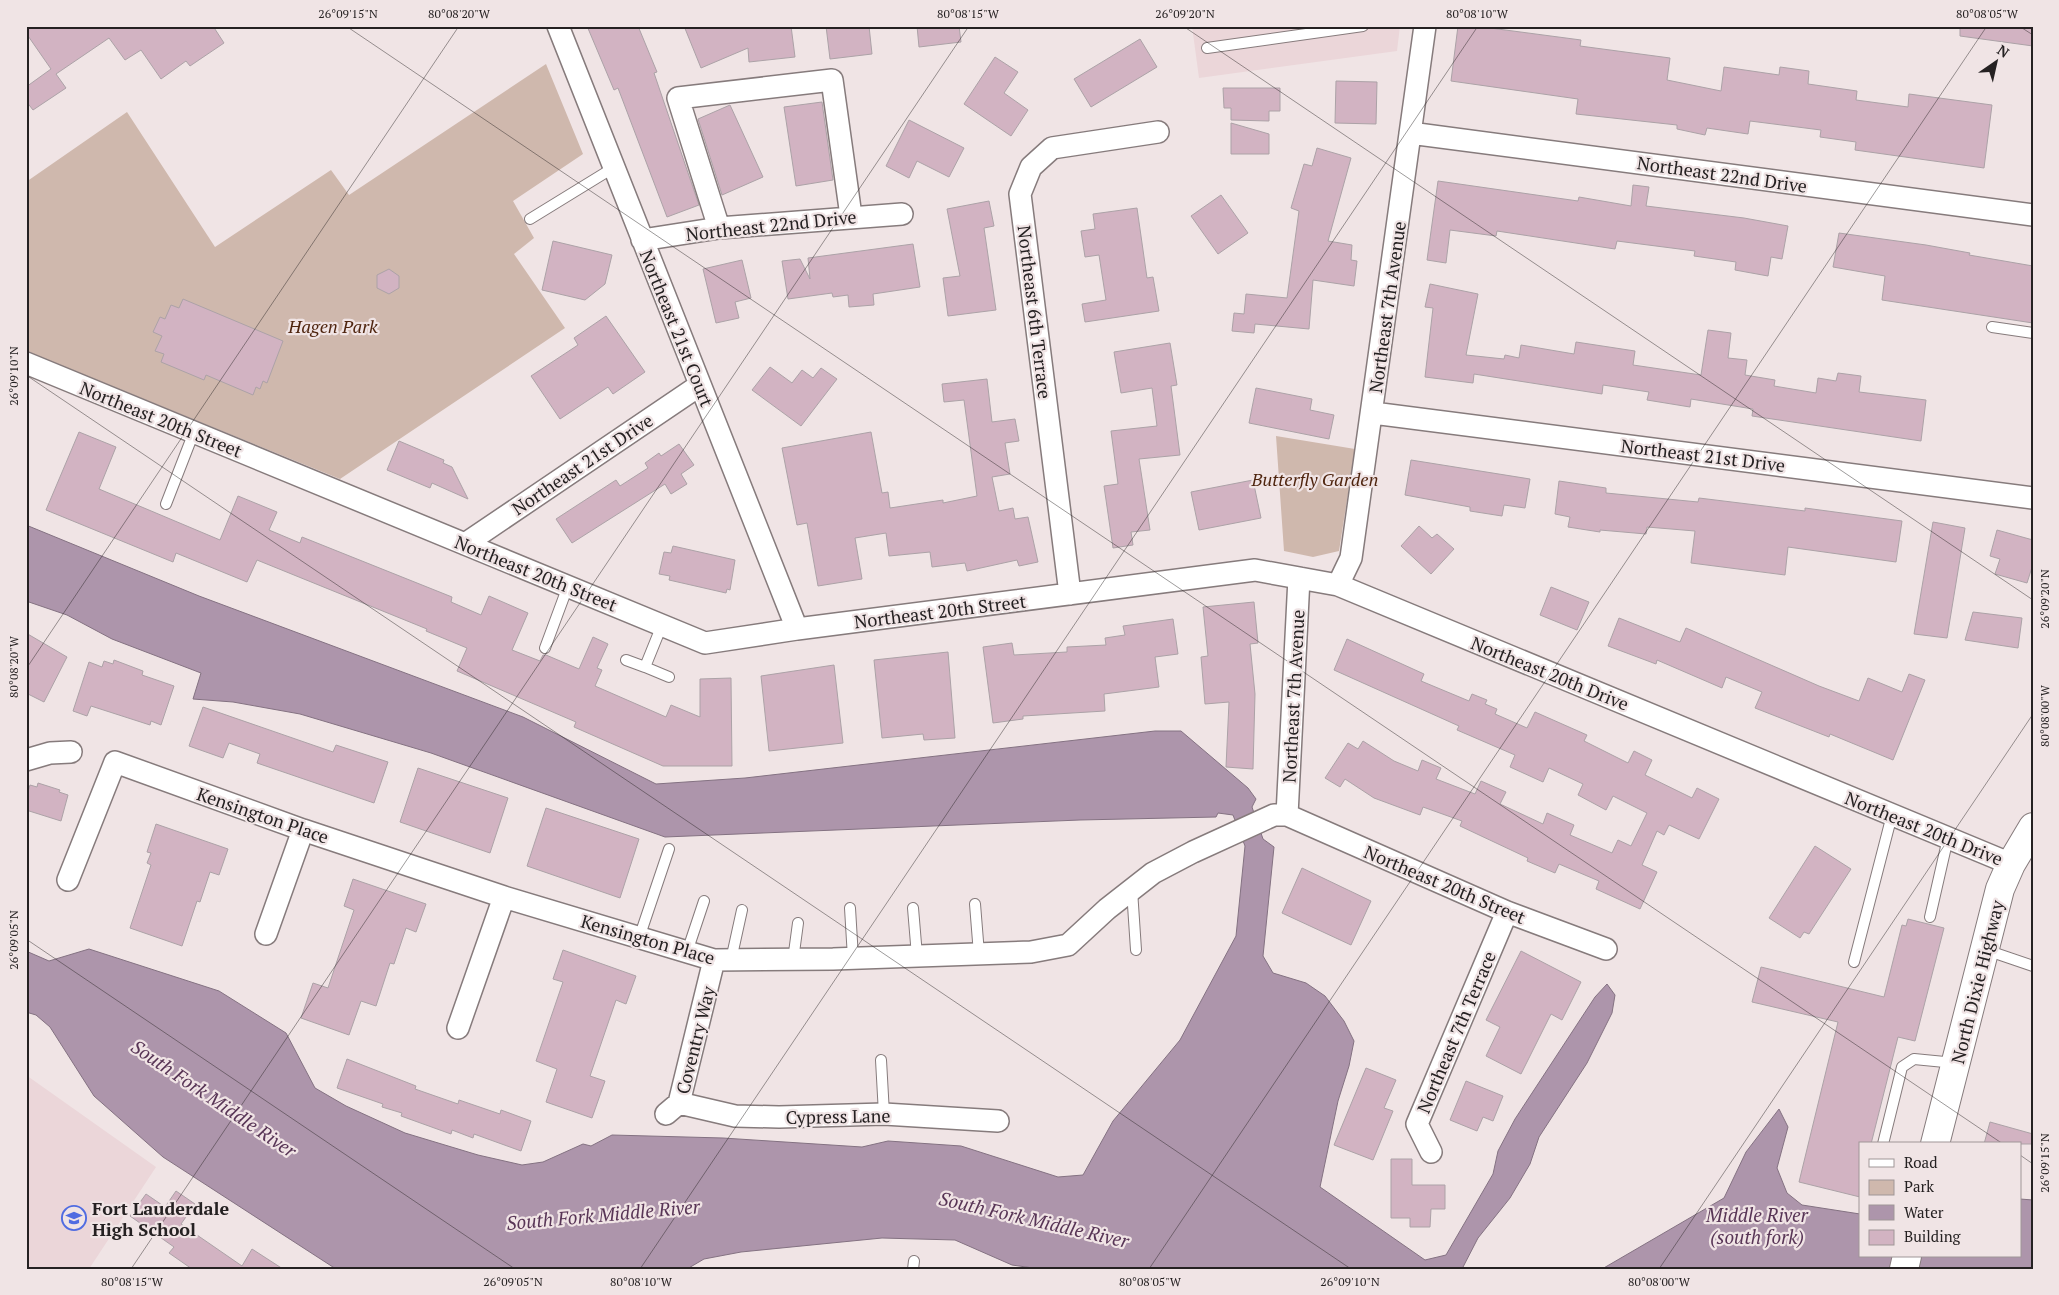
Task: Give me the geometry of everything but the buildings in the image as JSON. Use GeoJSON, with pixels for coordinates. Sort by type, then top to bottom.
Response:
{"type":"FeatureCollection","features":[{"type":"Feature","properties":{"kind":"street","name":"Northeast 21st Court"},"geometry":{"type":"LineString","coordinates":[[558,26],[797,629]]}},
{"type":"Feature","properties":{"kind":"street","name":"Northeast 7th Avenue"},"geometry":{"type":"LineString","coordinates":[[1338,585],[1351,558],[1373,413],[1425,26]]}},
{"type":"Feature","properties":{"kind":"street"},"geometry":{"type":"LineString","coordinates":[[719,228],[678,98],[832,80],[851,216]]}},
{"type":"Feature","properties":{"kind":"street","name":"Northeast 6th Terrace"},"geometry":{"type":"LineString","coordinates":[[1070,594],[1020,194],[1031,167],[1052,148],[1158,132]]}},
{"type":"Feature","properties":{"kind":"street","name":"Northeast 22nd Drive"},"geometry":{"type":"LineString","coordinates":[[1410,133],[2033,215]]}},
{"type":"Feature","properties":{"kind":"street","name":"Northeast 22nd Drive"},"geometry":{"type":"LineString","coordinates":[[642,240],[719,228],[851,216],[902,214]]}},
{"type":"Feature","properties":{"kind":"street","name":"Northeast 20th Street"},"geometry":{"type":"LineString","coordinates":[[26,363],[705,643],[797,629],[1070,594]]}},
{"type":"Feature","properties":{"kind":"street","name":"Northeast 21st Drive"},"geometry":{"type":"LineString","coordinates":[[465,544],[700,385]]}},
{"type":"Feature","properties":{"kind":"street","name":"Northeast 21st Drive"},"geometry":{"type":"LineString","coordinates":[[1373,413],[2033,498]]}},
{"type":"Feature","properties":{"kind":"street","name":"Northeast 20th Drive"},"geometry":{"type":"LineString","coordinates":[[1070,594],[1255,570],[1338,585],[2012,864]]}},
{"type":"Feature","properties":{"kind":"street","name":"Northeast 7th Avenue"},"geometry":{"type":"LineString","coordinates":[[1287,815],[1299,578]]}},
{"type":"Feature","properties":{"kind":"street"},"geometry":{"type":"LineString","coordinates":[[26,760],[50,753],[71,752]]}},
{"type":"Feature","properties":{"kind":"street","name":"Kensington Place"},"geometry":{"type":"LineString","coordinates":[[68,880],[115,762],[303,830],[504,898],[687,952],[723,960],[794,960],[1031,952],[1068,945],[1153,873],[1193,852],[1274,815],[1287,815]]}},
{"type":"Feature","properties":{"kind":"street","name":"Northeast 20th Street"},"geometry":{"type":"LineString","coordinates":[[1287,815],[1507,912],[1606,949]]}},
{"type":"Feature","properties":{"kind":"street","name":"North Dixie Highway"},"geometry":{"type":"LineString","coordinates":[[1936,1142],[2000,889],[2033,827]]}},
{"type":"Feature","properties":{"kind":"street"},"geometry":{"type":"LineString","coordinates":[[266,934],[303,830]]}},
{"type":"Feature","properties":{"kind":"street"},"geometry":{"type":"LineString","coordinates":[[458,1028],[504,898]]}},
{"type":"Feature","properties":{"kind":"street","name":"Northeast 7th Terrace"},"geometry":{"type":"LineString","coordinates":[[1431,1152],[1417,1124],[1507,912]]}},
{"type":"Feature","properties":{"kind":"street","name":"Coventry Way"},"geometry":{"type":"LineString","coordinates":[[673,1109],[723,960]]}},
{"type":"Feature","properties":{"kind":"street","name":"Cypress Lane"},"geometry":{"type":"LineString","coordinates":[[673,1109],[735,1116],[779,1117],[884,1114],[998,1121]]}},
{"type":"Feature","properties":{"kind":"lane"},"geometry":{"type":"LineString","coordinates":[[1207,48],[1363,26]]}},
{"type":"Feature","properties":{"kind":"lane"},"geometry":{"type":"LineString","coordinates":[[530,220],[613,168]]}},
{"type":"Feature","properties":{"kind":"lane"},"geometry":{"type":"LineString","coordinates":[[1992,327],[2033,333]]}},
{"type":"Feature","properties":{"kind":"lane"},"geometry":{"type":"LineString","coordinates":[[166,504],[194,432]]}},
{"type":"Feature","properties":{"kind":"lane"},"geometry":{"type":"LineString","coordinates":[[545,648],[568,586]]}},
{"type":"Feature","properties":{"kind":"lane"},"geometry":{"type":"LineString","coordinates":[[645,667],[662,625]]}},
{"type":"Feature","properties":{"kind":"lane"},"geometry":{"type":"LineString","coordinates":[[626,660],[669,677]]}},
{"type":"Feature","properties":{"kind":"lane"},"geometry":{"type":"LineString","coordinates":[[1854,962],[1892,815]]}},
{"type":"Feature","properties":{"kind":"lane"},"geometry":{"type":"LineString","coordinates":[[1930,917],[1948,838]]}},
{"type":"Feature","properties":{"kind":"lane"},"geometry":{"type":"LineString","coordinates":[[639,938],[669,849]]}},
{"type":"Feature","properties":{"kind":"lane"},"geometry":{"type":"LineString","coordinates":[[1132,890],[1136,950]]}},
{"type":"Feature","properties":{"kind":"lane"},"geometry":{"type":"LineString","coordinates":[[687,952],[704,901]]}},
{"type":"Feature","properties":{"kind":"lane"},"geometry":{"type":"LineString","coordinates":[[975,904],[979,954]]}},
{"type":"Feature","properties":{"kind":"lane"},"geometry":{"type":"LineString","coordinates":[[850,908],[853,958]]}},
{"type":"Feature","properties":{"kind":"lane"},"geometry":{"type":"LineString","coordinates":[[913,908],[917,956]]}},
{"type":"Feature","properties":{"kind":"lane"},"geometry":{"type":"LineString","coordinates":[[723,960],[742,910]]}},
{"type":"Feature","properties":{"kind":"lane"},"geometry":{"type":"LineString","coordinates":[[794,960],[798,922]]}},
{"type":"Feature","properties":{"kind":"lane"},"geometry":{"type":"LineString","coordinates":[[1985,950],[2033,966]]}},
{"type":"Feature","properties":{"kind":"lane"},"geometry":{"type":"LineString","coordinates":[[1883,1142],[1902,1067],[1914,1059],[1956,1063]]}},
{"type":"Feature","properties":{"kind":"lane"},"geometry":{"type":"LineString","coordinates":[[881,1060],[884,1114]]}},
{"type":"Feature","properties":{"kind":"shaded area"},"geometry":{"type":"Polygon","coordinates":[[[1192,26],[1400,26],[1397,51],[1199,78],[1192,26]]]}},
{"type":"Feature","properties":{"kind":"shaded area","name":"Fort Lauderdale High School"},"geometry":{"type":"Polygon","coordinates":[[[26,1075],[156,1167],[89,1269],[26,1269],[26,1075]]]}},
{"type":"Feature","properties":{"kind":"green space","name":"Hagen Park"},"geometry":{"type":"Polygon","coordinates":[[[546,64],[583,154],[513,201],[534,238],[514,254],[565,328],[340,479],[26,351],[26,182],[127,112],[215,247],[331,170],[349,195],[546,64]]]}},
{"type":"Feature","properties":{"kind":"green space","name":"Butterfly Garden"},"geometry":{"type":"Polygon","coordinates":[[[1276,436],[1355,449],[1339,551],[1313,557],[1284,551],[1276,436]]]}},
{"type":"Feature","properties":{"kind":"water","name":"South Fork Middle River"},"geometry":{"type":"Polygon","coordinates":[[[26,525],[199,596],[523,717],[656,784],[745,778],[1155,731],[1181,731],[1248,788],[1256,799],[1252,807],[1263,839],[1274,847],[1263,956],[1273,973],[1306,983],[1325,996],[1344,1021],[1354,1041],[1349,1066],[1338,1101],[1320,1187],[1425,1260],[1446,1255],[1493,1174],[1498,1151],[1515,1119],[1595,997],[1607,984],[1615,995],[1612,1013],[1587,1063],[1539,1137],[1530,1164],[1510,1198],[1478,1238],[1462,1269],[1040,1269],[1012,1265],[955,1240],[882,1238],[741,1252],[704,1259],[687,1269],[336,1269],[163,1157],[94,1096],[50,1027],[36,1015],[26,1012],[26,951],[49,961],[89,949],[219,991],[286,1033],[315,1088],[346,1106],[405,1133],[478,1155],[522,1165],[543,1162],[583,1144],[591,1146],[612,1135],[723,1138],[862,1147],[888,1141],[961,1146],[1058,1177],[1083,1175],[1113,1121],[1180,1040],[1236,936],[1245,846],[1233,815],[1218,813],[1216,817],[1080,820],[665,837],[431,753],[300,714],[233,702],[193,699],[201,673],[112,639],[67,615],[26,601],[26,525]]]}},
{"type":"Feature","properties":{"kind":"water","name":"Middle River (south fork)"},"geometry":{"type":"Polygon","coordinates":[[[1779,1109],[1788,1127],[1777,1168],[1787,1193],[1802,1205],[1859,1214],[1859,1258],[2022,1258],[2022,1199],[2033,1200],[2033,1269],[1602,1269],[1724,1198],[1746,1152],[1779,1109]]]}},
{"type":"Feature","properties":{"kind":"place","name":"Fort Lauderdale High School"},"geometry":{"type":"Point","coordinates":[74,1218]}}]}
